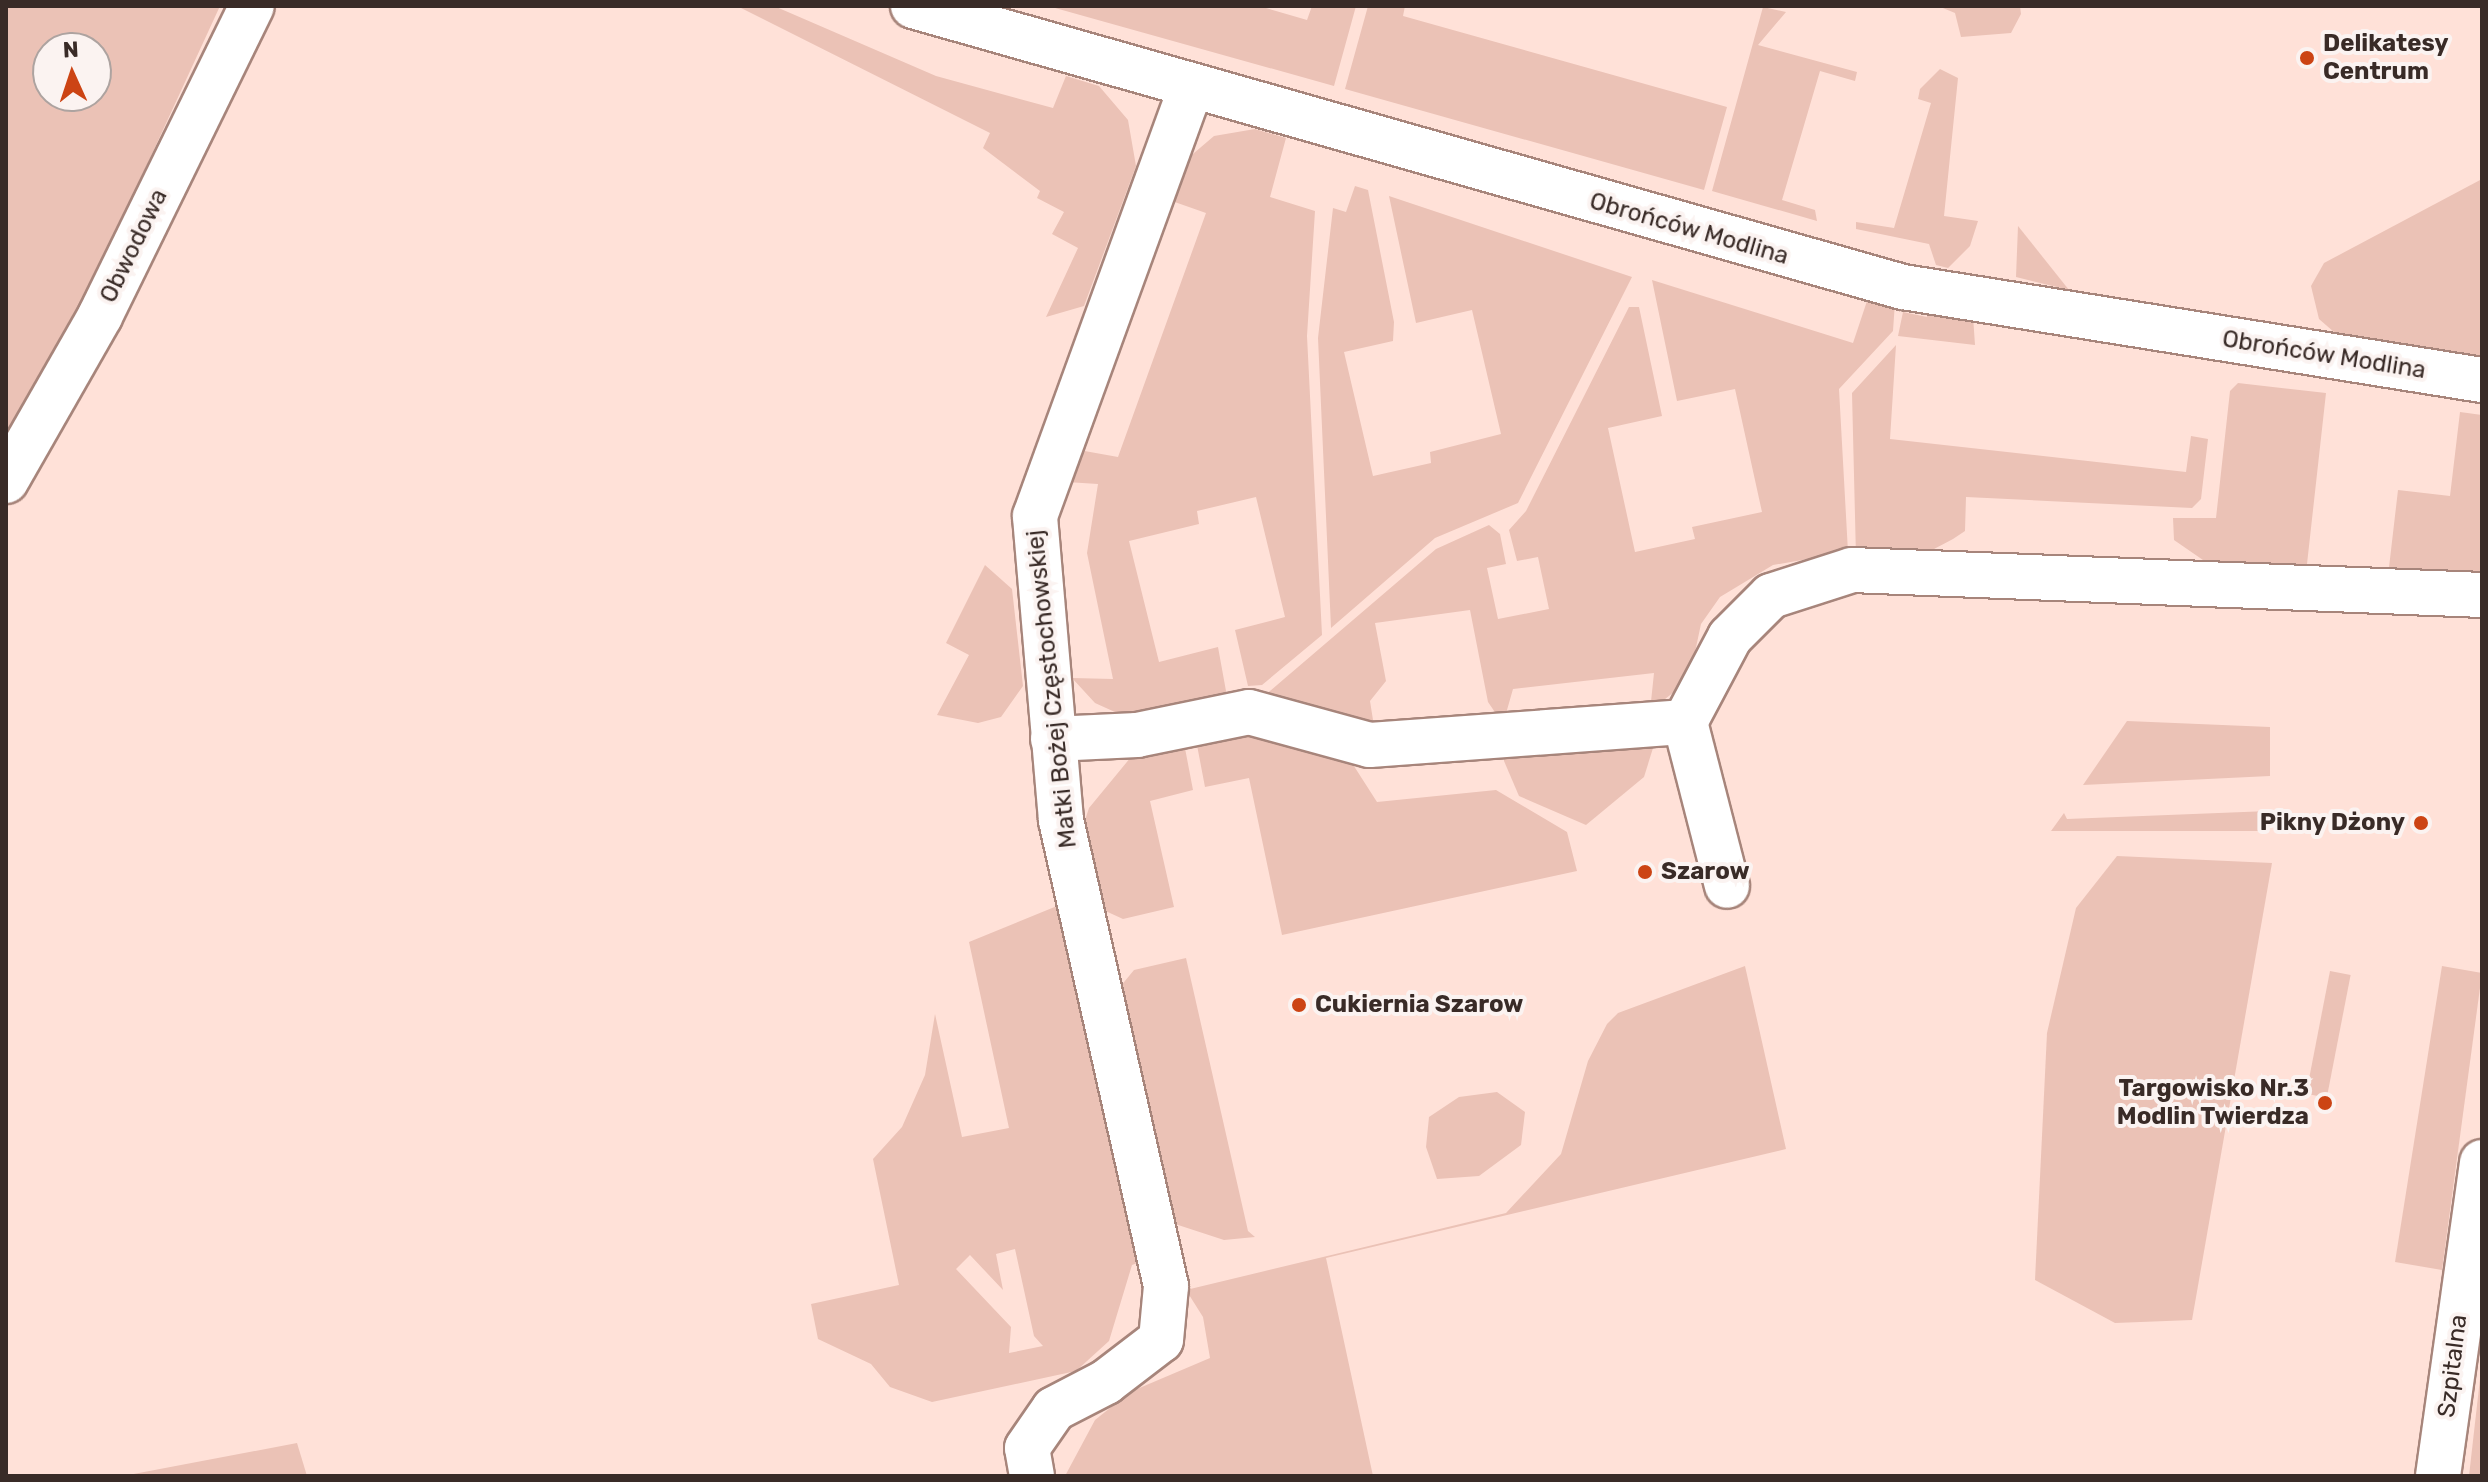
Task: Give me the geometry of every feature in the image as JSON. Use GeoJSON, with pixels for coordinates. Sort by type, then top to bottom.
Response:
{"type":"FeatureCollection","features":[{"type":"Feature","properties":{"kind":"street","name":"Obwodowa"},"geometry":{"type":"LineString","coordinates":[[6,481],[100,316],[252,6]]}},
{"type":"Feature","properties":{"kind":"street","name":"Obrońców Modlina"},"geometry":{"type":"LineString","coordinates":[[913,6],[1190,89],[1903,287],[2482,380]]}},
{"type":"Feature","properties":{"kind":"street","name":"Matki Bożej Częstochowskiej"},"geometry":{"type":"LineString","coordinates":[[1032,1476],[1027,1448],[1054,1409],[1106,1382],[1161,1340],[1166,1286],[1061,820],[1035,516],[1190,89]]}},
{"type":"Feature","properties":{"kind":"street"},"geometry":{"type":"LineString","coordinates":[[1727,886],[1685,722],[1730,637],[1761,606],[1838,571],[2482,595]]}},
{"type":"Feature","properties":{"kind":"street"},"geometry":{"type":"LineString","coordinates":[[1053,739],[1137,735],[1249,712],[1370,745],[1685,722]]}},
{"type":"Feature","properties":{"kind":"street","name":"Szpitalna"},"geometry":{"type":"LineString","coordinates":[[2438,1476],[2471,1318],[2482,1162]]}},
{"type":"Feature","properties":{"kind":"shaded area"},"geometry":{"type":"Polygon","coordinates":[[[6,6],[220,6],[87,295],[6,434],[6,6]]]}},
{"type":"Feature","properties":{"kind":"shaded area"},"geometry":{"type":"Polygon","coordinates":[[[737,6],[774,6],[936,76],[1053,108],[1066,76],[1099,86],[1128,120],[1136,166],[1084,306],[1046,317],[1078,248],[1052,234],[1064,212],[1037,198],[1040,191],[983,148],[990,133],[737,6]]]}},
{"type":"Feature","properties":{"kind":"shaded area"},"geometry":{"type":"Polygon","coordinates":[[[1048,6],[1259,6],[1307,20],[1312,6],[1356,6],[1334,86],[1048,6]]]}},
{"type":"Feature","properties":{"kind":"shaded area"},"geometry":{"type":"Polygon","coordinates":[[[1368,6],[1405,6],[1403,16],[1727,107],[1704,190],[1345,89],[1368,6]]]}},
{"type":"Feature","properties":{"kind":"shaded area"},"geometry":{"type":"Polygon","coordinates":[[[1938,6],[2020,6],[2021,14],[2011,33],[1961,37],[1955,13],[1938,6]]]}},
{"type":"Feature","properties":{"kind":"shaded area"},"geometry":{"type":"Polygon","coordinates":[[[1763,7],[1786,12],[1758,45],[1857,72],[1855,81],[1820,71],[1782,200],[1815,210],[1817,221],[1712,191],[1763,7]]]}},
{"type":"Feature","properties":{"kind":"shaded area"},"geometry":{"type":"Polygon","coordinates":[[[1940,69],[1958,78],[1944,216],[1978,221],[1970,246],[1948,268],[1936,265],[1929,244],[1856,229],[1856,222],[1894,228],[1931,103],[1918,99],[1920,89],[1940,69]]]}},
{"type":"Feature","properties":{"kind":"shaded area"},"geometry":{"type":"Polygon","coordinates":[[[1255,129],[1286,138],[1270,197],[1315,211],[1307,336],[1322,635],[1262,685],[1248,686],[1235,630],[1285,617],[1256,497],[1197,511],[1199,524],[1129,541],[1159,662],[1218,647],[1228,702],[1126,717],[1095,703],[1072,678],[1113,679],[1087,553],[1098,484],[1067,482],[1079,450],[1118,457],[1206,213],[1169,200],[1187,159],[1214,136],[1255,129]]]}},
{"type":"Feature","properties":{"kind":"shaded area"},"geometry":{"type":"Polygon","coordinates":[[[2482,179],[2482,360],[2342,339],[2319,319],[2311,286],[2324,263],[2482,179]]]}},
{"type":"Feature","properties":{"kind":"shaded area"},"geometry":{"type":"Polygon","coordinates":[[[1355,186],[1368,190],[1394,322],[1393,341],[1344,352],[1373,476],[1431,463],[1430,452],[1501,434],[1472,310],[1416,323],[1389,196],[1632,277],[1518,503],[1435,538],[1331,628],[1318,338],[1333,208],[1346,212],[1355,186]]]}},
{"type":"Feature","properties":{"kind":"shaded area"},"geometry":{"type":"Polygon","coordinates":[[[2018,226],[2069,290],[2016,277],[2018,226]]]}},
{"type":"Feature","properties":{"kind":"shaded area"},"geometry":{"type":"Polygon","coordinates":[[[1652,280],[1853,343],[1868,298],[1895,302],[1893,331],[1839,389],[1848,552],[1773,565],[1720,597],[1701,624],[1689,680],[1650,711],[1654,673],[1513,689],[1503,724],[1488,702],[1470,610],[1375,623],[1386,681],[1370,701],[1373,720],[1356,724],[1257,702],[1436,549],[1489,525],[1500,534],[1506,564],[1487,568],[1498,619],[1549,609],[1538,557],[1517,561],[1509,530],[1526,511],[1629,307],[1639,307],[1662,416],[1608,428],[1635,552],[1695,539],[1692,527],[1762,512],[1735,389],[1677,401],[1652,280]]]}},
{"type":"Feature","properties":{"kind":"shaded area"},"geometry":{"type":"Polygon","coordinates":[[[1926,306],[1973,316],[1975,345],[1898,336],[1903,312],[1927,317],[1926,306]]]}},
{"type":"Feature","properties":{"kind":"shaded area"},"geometry":{"type":"Polygon","coordinates":[[[1896,345],[1890,439],[2186,472],[2191,436],[2208,439],[2201,499],[2192,508],[1966,497],[1965,531],[1953,539],[1915,559],[1856,557],[1852,393],[1896,345]]]}},
{"type":"Feature","properties":{"kind":"shaded area"},"geometry":{"type":"Polygon","coordinates":[[[2238,383],[2326,393],[2306,573],[2216,569],[2174,540],[2173,518],[2216,518],[2230,391],[2238,383]]]}},
{"type":"Feature","properties":{"kind":"shaded area"},"geometry":{"type":"Polygon","coordinates":[[[2460,412],[2482,415],[2482,578],[2388,576],[2398,490],[2450,496],[2460,412]]]}},
{"type":"Feature","properties":{"kind":"shaded area"},"geometry":{"type":"Polygon","coordinates":[[[985,565],[1012,589],[1023,686],[1001,717],[978,723],[937,715],[969,655],[946,643],[985,565]]]}},
{"type":"Feature","properties":{"kind":"shaded area"},"geometry":{"type":"Polygon","coordinates":[[[2127,721],[2270,727],[2270,776],[2083,785],[2127,721]]]}},
{"type":"Feature","properties":{"kind":"shaded area"},"geometry":{"type":"Polygon","coordinates":[[[1231,730],[1293,741],[1352,763],[1377,802],[1496,790],[1567,832],[1577,871],[1282,935],[1249,778],[1205,787],[1196,740],[1231,730]]]}},
{"type":"Feature","properties":{"kind":"shaded area"},"geometry":{"type":"Polygon","coordinates":[[[1640,742],[1653,748],[1644,777],[1586,825],[1519,796],[1504,761],[1504,753],[1640,742]]]}},
{"type":"Feature","properties":{"kind":"shaded area"},"geometry":{"type":"Polygon","coordinates":[[[1184,743],[1193,790],[1150,801],[1174,907],[1123,919],[1099,908],[1081,832],[1089,808],[1131,757],[1184,743]]]}},
{"type":"Feature","properties":{"kind":"shaded area"},"geometry":{"type":"Polygon","coordinates":[[[2269,811],[2269,831],[2051,831],[2064,813],[2067,819],[2269,811]]]}},
{"type":"Feature","properties":{"kind":"shaded area"},"geometry":{"type":"Polygon","coordinates":[[[2117,856],[2272,863],[2192,1320],[2115,1323],[2035,1280],[2047,1033],[2076,908],[2117,856]]]}},
{"type":"Feature","properties":{"kind":"shaded area"},"geometry":{"type":"Polygon","coordinates":[[[1057,906],[1114,1120],[1140,1262],[1132,1265],[1109,1341],[1076,1371],[932,1402],[890,1387],[871,1364],[818,1339],[811,1304],[899,1285],[873,1159],[902,1127],[925,1075],[935,1014],[962,1137],[1009,1128],[969,942],[1057,906]],[[1015,1249],[996,1254],[1003,1290],[970,1255],[956,1269],[1011,1327],[1009,1353],[1043,1346],[1034,1336],[1015,1249]]]}},
{"type":"Feature","properties":{"kind":"shaded area"},"geometry":{"type":"Polygon","coordinates":[[[1186,958],[1248,1231],[1255,1237],[1224,1240],[1172,1223],[1120,987],[1134,970],[1186,958]]]}},
{"type":"Feature","properties":{"kind":"shaded area"},"geometry":{"type":"Polygon","coordinates":[[[1745,966],[1786,1149],[1326,1258],[1373,1476],[1065,1476],[1095,1420],[1130,1392],[1210,1358],[1203,1317],[1186,1290],[1506,1213],[1561,1154],[1588,1061],[1607,1024],[1618,1013],[1745,966]]]}},
{"type":"Feature","properties":{"kind":"shaded area"},"geometry":{"type":"Polygon","coordinates":[[[2442,966],[2482,973],[2442,1270],[2395,1262],[2442,966]]]}},
{"type":"Feature","properties":{"kind":"shaded area"},"geometry":{"type":"Polygon","coordinates":[[[2330,971],[2351,975],[2327,1098],[2306,1094],[2330,971]]]}},
{"type":"Feature","properties":{"kind":"shaded area"},"geometry":{"type":"Polygon","coordinates":[[[1497,1092],[1525,1112],[1521,1145],[1479,1176],[1437,1179],[1426,1147],[1429,1117],[1459,1097],[1497,1092]]]}},
{"type":"Feature","properties":{"kind":"shaded area"},"geometry":{"type":"Polygon","coordinates":[[[2481,1370],[2482,1476],[2469,1476],[2481,1370]]]}},
{"type":"Feature","properties":{"kind":"shaded area"},"geometry":{"type":"Polygon","coordinates":[[[297,1443],[307,1476],[123,1476],[297,1443]]]}},
{"type":"Feature","properties":{"kind":"place","name":"Delikatesy Centrum"},"geometry":{"type":"Point","coordinates":[2307,58]}},
{"type":"Feature","properties":{"kind":"place","name":"Pikny Dżony"},"geometry":{"type":"Point","coordinates":[2421,823]}},
{"type":"Feature","properties":{"kind":"place","name":"Szarow"},"geometry":{"type":"Point","coordinates":[1645,872]}},
{"type":"Feature","properties":{"kind":"place","name":"Cukiernia Szarow"},"geometry":{"type":"Point","coordinates":[1299,1005]}},
{"type":"Feature","properties":{"kind":"place","name":"Targowisko Nr.3 Modlin Twierdza"},"geometry":{"type":"Point","coordinates":[2325,1103]}}]}
